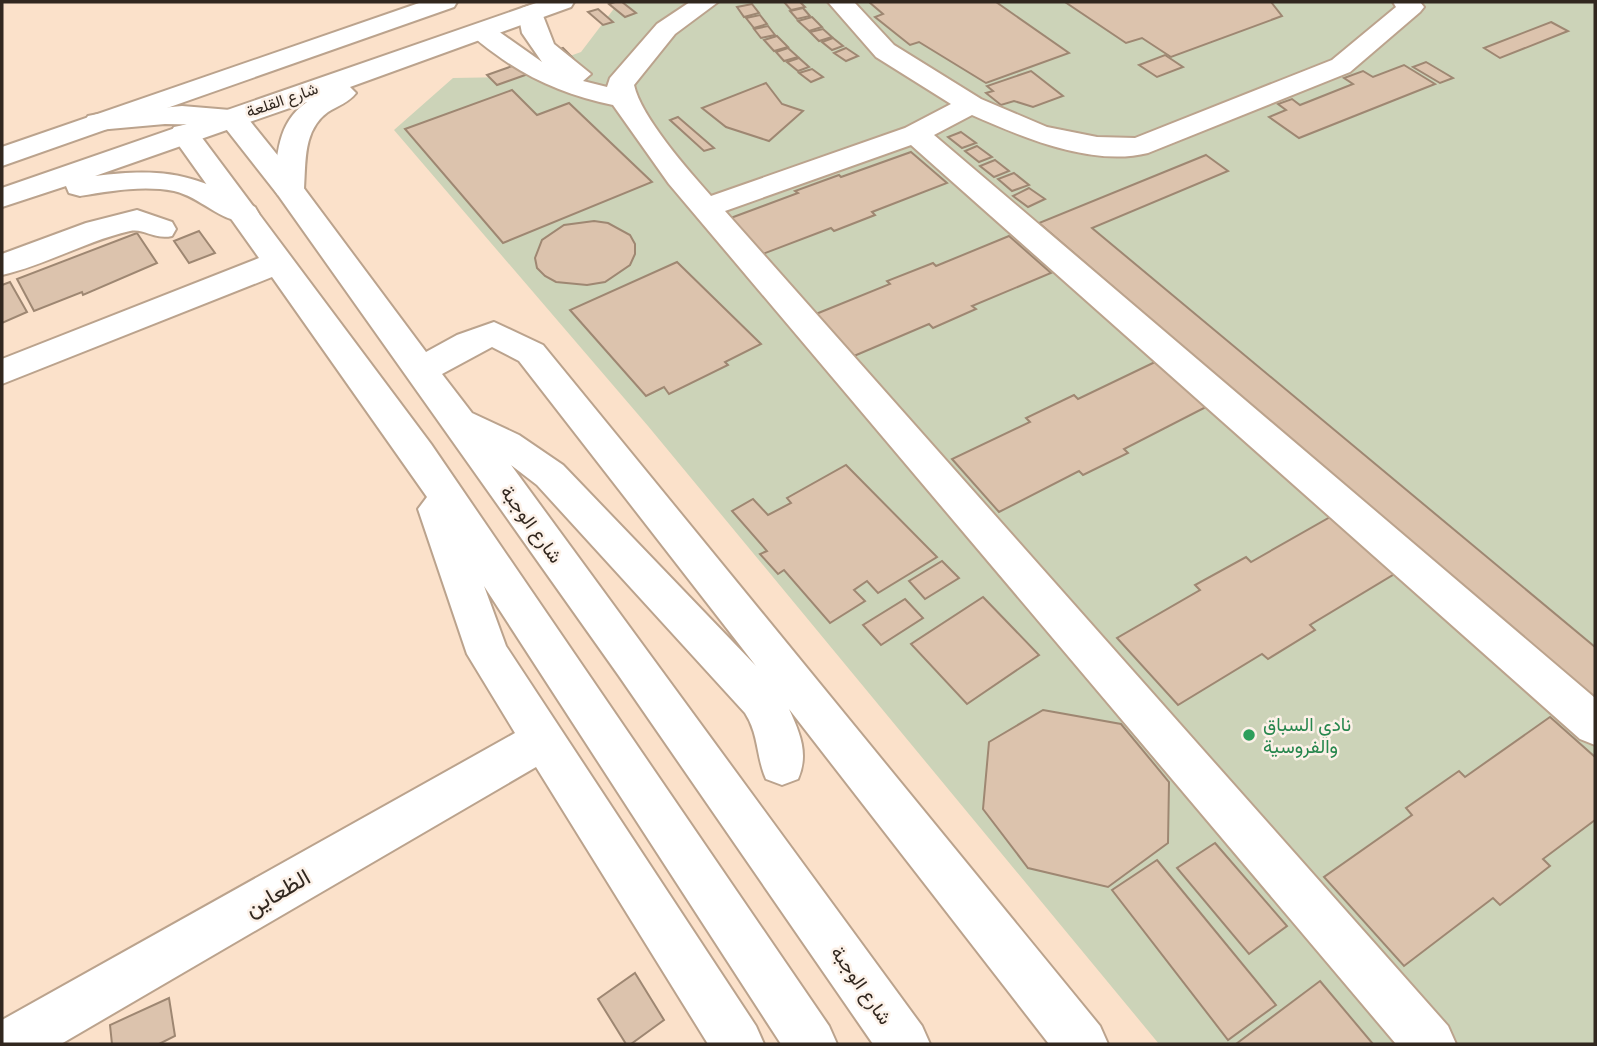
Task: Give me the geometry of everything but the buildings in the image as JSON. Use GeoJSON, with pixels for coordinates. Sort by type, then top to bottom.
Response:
{"type":"FeatureCollection","features":[{"type":"Feature","properties":{"kind":"street"},"geometry":{"type":"LineString","coordinates":[[2,157],[445,2]]}},
{"type":"Feature","properties":{"kind":"street"},"geometry":{"type":"LineString","coordinates":[[2,198],[192,123],[230,97],[501,2]]}},
{"type":"Feature","properties":{"kind":"street","name":"شارع القلعة"},"geometry":{"type":"LineString","coordinates":[[232,117],[562,2]]}},
{"type":"Feature","properties":{"kind":"street"},"geometry":{"type":"LineString","coordinates":[[622,92],[666,29],[706,2]]}},
{"type":"Feature","properties":{"kind":"street"},"geometry":{"type":"LineString","coordinates":[[840,2],[885,51],[971,105],[1039,134],[1097,146],[1138,146],[1341,66],[1414,3]]}},
{"type":"Feature","properties":{"kind":"street"},"geometry":{"type":"LineString","coordinates":[[531,13],[535,36],[552,58],[583,76],[622,92],[678,178],[1430,1044]]}},
{"type":"Feature","properties":{"kind":"street"},"geometry":{"type":"LineString","coordinates":[[482,31],[528,67],[572,87],[622,92]]}},
{"type":"Feature","properties":{"kind":"street"},"geometry":{"type":"LineString","coordinates":[[289,189],[293,135],[303,118],[328,100],[447,44]]}},
{"type":"Feature","properties":{"kind":"street"},"geometry":{"type":"LineString","coordinates":[[705,208],[915,134],[971,105]]}},
{"type":"Feature","properties":{"kind":"street"},"geometry":{"type":"LineString","coordinates":[[98,122],[158,114],[192,123],[232,117]]}},
{"type":"Feature","properties":{"kind":"street","name":"شارع الوجبة"},"geometry":{"type":"LineString","coordinates":[[232,117],[289,189],[455,421],[634,663],[904,1044]]}},
{"type":"Feature","properties":{"kind":"street"},"geometry":{"type":"LineString","coordinates":[[192,123],[244,214],[418,454],[811,1044]]}},
{"type":"Feature","properties":{"kind":"street"},"geometry":{"type":"LineString","coordinates":[[915,134],[1595,725]]}},
{"type":"Feature","properties":{"kind":"street"},"geometry":{"type":"LineString","coordinates":[[2,180],[67,154],[79,145],[75,138],[58,136]]}},
{"type":"Feature","properties":{"kind":"street"},"geometry":{"type":"LineString","coordinates":[[2,213],[69,189],[124,180],[180,184],[200,190],[244,214]]}},
{"type":"Feature","properties":{"kind":"street"},"geometry":{"type":"LineString","coordinates":[[2,265],[97,230],[137,220],[161,229]]}},
{"type":"Feature","properties":{"kind":"street"},"geometry":{"type":"LineString","coordinates":[[2,372],[279,262]]}},
{"type":"Feature","properties":{"kind":"street"},"geometry":{"type":"LineString","coordinates":[[420,371],[469,343],[494,334],[531,354],[1082,1044]]}},
{"type":"Feature","properties":{"kind":"street"},"geometry":{"type":"LineString","coordinates":[[455,421],[501,440],[522,452],[550,475],[760,701],[778,730],[782,764]]}},
{"type":"Feature","properties":{"kind":"street"},"geometry":{"type":"LineString","coordinates":[[418,454],[488,654],[738,1044]]}},
{"type":"Feature","properties":{"kind":"street","name":"الظعاين"},"geometry":{"type":"LineString","coordinates":[[10,1044],[543,740]]}},
{"type":"Feature","properties":{"kind":"green space","name":"نادي السباق والفروسية"},"geometry":{"type":"Polygon","coordinates":[[[619,2],[1595,2],[1595,1044],[1159,1044],[648,426],[394,130],[453,78],[512,77],[581,52],[619,2]]]}},
{"type":"Feature","properties":{"kind":"place","name":"نادي السباق والفروسية"},"geometry":{"type":"Point","coordinates":[1249,735]}}]}
